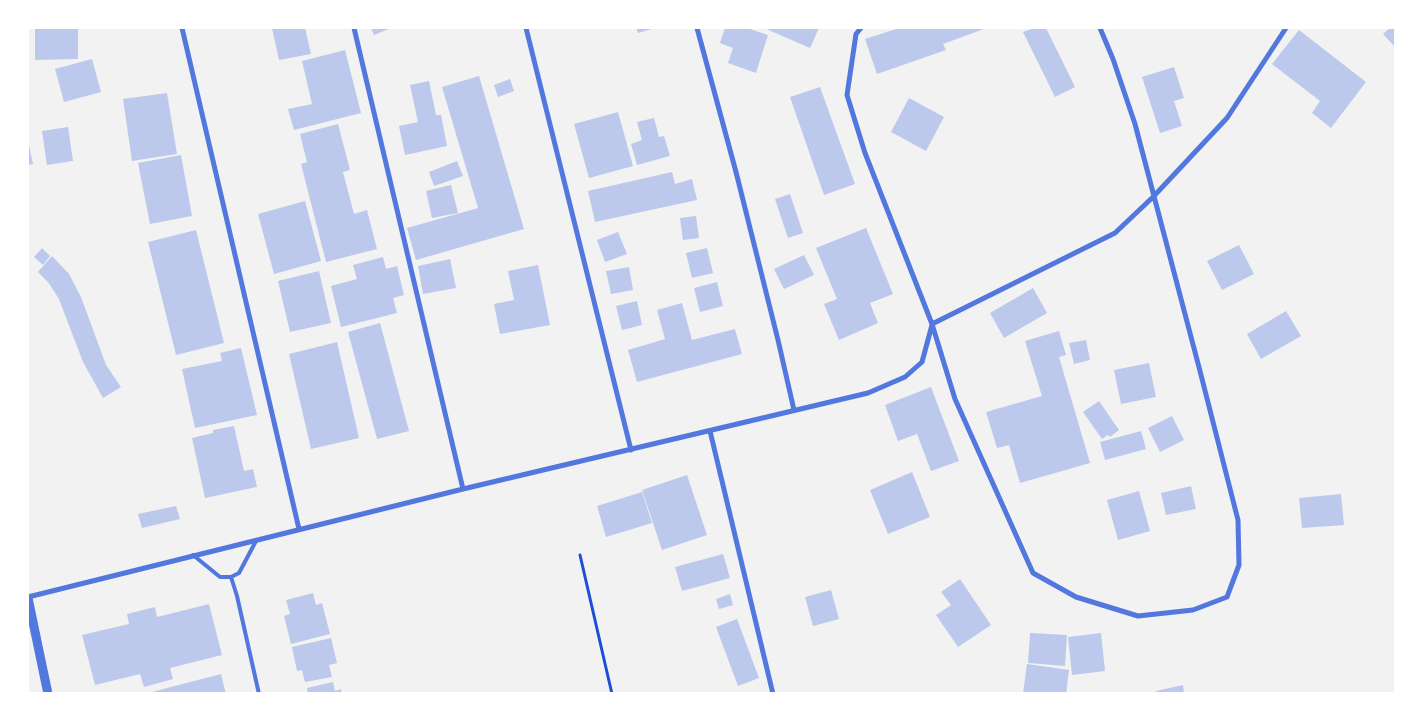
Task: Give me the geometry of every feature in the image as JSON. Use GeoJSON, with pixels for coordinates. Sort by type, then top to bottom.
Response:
{"type":"FeatureCollection","features":[{"type":"Feature","properties":{"kind":"street"},"geometry":{"type":"LineString","coordinates":[[182,28],[299,529]]}},
{"type":"Feature","properties":{"kind":"street"},"geometry":{"type":"LineString","coordinates":[[354,28],[463,489]]}},
{"type":"Feature","properties":{"kind":"street"},"geometry":{"type":"LineString","coordinates":[[526,28],[631,450]]}},
{"type":"Feature","properties":{"kind":"street"},"geometry":{"type":"LineString","coordinates":[[697,28],[736,172],[794,410]]}},
{"type":"Feature","properties":{"kind":"street"},"geometry":{"type":"LineString","coordinates":[[861,28],[856,34],[847,95],[866,153],[932,324],[955,399],[1033,574],[1076,597],[1138,616],[1193,610],[1227,597],[1239,565],[1238,520],[1135,124],[1113,59],[1100,28]]}},
{"type":"Feature","properties":{"kind":"street"},"geometry":{"type":"LineString","coordinates":[[48,694],[28,598],[299,529],[868,393],[905,377],[922,362],[932,324],[1116,233],[1153,197],[1227,118],[1286,28]]}},
{"type":"Feature","properties":{"kind":"street"},"geometry":{"type":"LineString","coordinates":[[710,431],[773,694]]}},
{"type":"Feature","properties":{"kind":"lane"},"geometry":{"type":"LineString","coordinates":[[193,555],[220,577],[231,577],[239,573],[256,541]]}},
{"type":"Feature","properties":{"kind":"lane"},"geometry":{"type":"LineString","coordinates":[[231,577],[259,694]]}},
{"type":"Feature","properties":{"kind":"path"},"geometry":{"type":"LineString","coordinates":[[580,555],[612,694]]}},
{"type":"Feature","properties":{"kind":"building"},"geometry":{"type":"Polygon","coordinates":[[[35,28],[78,28],[78,59],[35,60],[35,28]]]}},
{"type":"Feature","properties":{"kind":"building"},"geometry":{"type":"Polygon","coordinates":[[[272,28],[305,28],[311,54],[279,60],[272,28]]]}},
{"type":"Feature","properties":{"kind":"building"},"geometry":{"type":"Polygon","coordinates":[[[371,28],[391,28],[374,35],[371,28]]]}},
{"type":"Feature","properties":{"kind":"building"},"geometry":{"type":"Polygon","coordinates":[[[636,28],[655,28],[638,33],[636,28]]]}},
{"type":"Feature","properties":{"kind":"building"},"geometry":{"type":"Polygon","coordinates":[[[725,28],[747,28],[768,35],[756,73],[728,63],[733,48],[720,43],[725,28]]]}},
{"type":"Feature","properties":{"kind":"building"},"geometry":{"type":"Polygon","coordinates":[[[764,28],[819,28],[810,48],[764,28]]]}},
{"type":"Feature","properties":{"kind":"building"},"geometry":{"type":"Polygon","coordinates":[[[899,28],[984,29],[943,44],[946,50],[877,74],[865,39],[899,28]]]}},
{"type":"Feature","properties":{"kind":"building"},"geometry":{"type":"Polygon","coordinates":[[[1034,28],[1046,28],[1075,87],[1055,97],[1023,32],[1034,28]]]}},
{"type":"Feature","properties":{"kind":"building"},"geometry":{"type":"Polygon","coordinates":[[[1390,28],[1396,28],[1396,48],[1383,34],[1390,28]]]}},
{"type":"Feature","properties":{"kind":"building"},"geometry":{"type":"Polygon","coordinates":[[[1299,30],[1366,82],[1331,128],[1312,113],[1320,101],[1272,64],[1299,30]]]}},
{"type":"Feature","properties":{"kind":"building"},"geometry":{"type":"Polygon","coordinates":[[[345,50],[361,113],[294,130],[288,109],[312,104],[302,61],[345,50]]]}},
{"type":"Feature","properties":{"kind":"building"},"geometry":{"type":"Polygon","coordinates":[[[92,59],[101,92],[64,102],[55,69],[92,59]]]}},
{"type":"Feature","properties":{"kind":"building"},"geometry":{"type":"Polygon","coordinates":[[[1174,67],[1184,98],[1174,101],[1182,126],[1160,133],[1142,77],[1174,67]]]}},
{"type":"Feature","properties":{"kind":"building"},"geometry":{"type":"Polygon","coordinates":[[[479,76],[524,229],[416,260],[407,228],[478,208],[442,87],[479,76]]]}},
{"type":"Feature","properties":{"kind":"building"},"geometry":{"type":"Polygon","coordinates":[[[510,79],[514,91],[498,97],[494,85],[510,79]]]}},
{"type":"Feature","properties":{"kind":"building"},"geometry":{"type":"Polygon","coordinates":[[[429,81],[436,115],[441,115],[447,146],[405,155],[399,126],[418,122],[410,85],[429,81]]]}},
{"type":"Feature","properties":{"kind":"building"},"geometry":{"type":"Polygon","coordinates":[[[820,87],[855,184],[824,195],[790,97],[820,87]]]}},
{"type":"Feature","properties":{"kind":"building"},"geometry":{"type":"Polygon","coordinates":[[[167,93],[177,154],[132,161],[123,99],[167,93]]]}},
{"type":"Feature","properties":{"kind":"building"},"geometry":{"type":"Polygon","coordinates":[[[909,98],[944,117],[926,151],[891,132],[909,98]]]}},
{"type":"Feature","properties":{"kind":"building"},"geometry":{"type":"Polygon","coordinates":[[[618,112],[633,166],[589,178],[574,124],[618,112]]]}},
{"type":"Feature","properties":{"kind":"building"},"geometry":{"type":"Polygon","coordinates":[[[654,118],[659,137],[664,136],[670,156],[637,165],[631,144],[642,140],[637,122],[654,118]]]}},
{"type":"Feature","properties":{"kind":"building"},"geometry":{"type":"Polygon","coordinates":[[[338,124],[350,170],[343,172],[354,214],[367,210],[377,249],[326,262],[301,164],[307,162],[300,134],[338,124]]]}},
{"type":"Feature","properties":{"kind":"building"},"geometry":{"type":"Polygon","coordinates":[[[68,127],[73,161],[47,165],[42,131],[68,127]]]}},
{"type":"Feature","properties":{"kind":"building"},"geometry":{"type":"Polygon","coordinates":[[[28,141],[33,164],[28,165],[28,141]]]}},
{"type":"Feature","properties":{"kind":"building"},"geometry":{"type":"Polygon","coordinates":[[[181,155],[192,216],[150,224],[138,163],[181,155]]]}},
{"type":"Feature","properties":{"kind":"building"},"geometry":{"type":"Polygon","coordinates":[[[457,161],[463,176],[434,186],[429,172],[457,161]]]}},
{"type":"Feature","properties":{"kind":"building"},"geometry":{"type":"Polygon","coordinates":[[[672,172],[675,184],[692,179],[697,200],[595,222],[588,191],[672,172]]]}},
{"type":"Feature","properties":{"kind":"building"},"geometry":{"type":"Polygon","coordinates":[[[451,185],[458,213],[432,218],[426,191],[451,185]]]}},
{"type":"Feature","properties":{"kind":"building"},"geometry":{"type":"Polygon","coordinates":[[[790,194],[803,233],[788,238],[775,199],[790,194]]]}},
{"type":"Feature","properties":{"kind":"building"},"geometry":{"type":"Polygon","coordinates":[[[305,201],[321,261],[274,274],[258,214],[305,201]]]}},
{"type":"Feature","properties":{"kind":"building"},"geometry":{"type":"Polygon","coordinates":[[[696,216],[699,238],[683,240],[680,218],[696,216]]]}},
{"type":"Feature","properties":{"kind":"building"},"geometry":{"type":"Polygon","coordinates":[[[866,228],[893,294],[870,303],[878,323],[839,340],[824,304],[837,299],[816,248],[866,228]]]}},
{"type":"Feature","properties":{"kind":"building"},"geometry":{"type":"Polygon","coordinates":[[[196,230],[224,343],[176,355],[148,242],[196,230]]]}},
{"type":"Feature","properties":{"kind":"building"},"geometry":{"type":"Polygon","coordinates":[[[618,232],[627,254],[605,262],[597,240],[618,232]]]}},
{"type":"Feature","properties":{"kind":"building"},"geometry":{"type":"Polygon","coordinates":[[[1239,245],[1254,274],[1222,290],[1207,261],[1239,245]]]}},
{"type":"Feature","properties":{"kind":"building"},"geometry":{"type":"Polygon","coordinates":[[[42,248],[50,256],[43,265],[34,257],[42,248]]]}},
{"type":"Feature","properties":{"kind":"building"},"geometry":{"type":"Polygon","coordinates":[[[707,248],[713,273],[692,278],[686,253],[707,248]]]}},
{"type":"Feature","properties":{"kind":"building"},"geometry":{"type":"Polygon","coordinates":[[[804,255],[814,275],[784,289],[774,269],[804,255]]]}},
{"type":"Feature","properties":{"kind":"building"},"geometry":{"type":"Polygon","coordinates":[[[52,256],[69,274],[81,297],[106,365],[121,387],[103,398],[83,362],[59,299],[48,282],[38,272],[52,256]]]}},
{"type":"Feature","properties":{"kind":"building"},"geometry":{"type":"Polygon","coordinates":[[[383,257],[386,269],[397,266],[404,295],[393,298],[397,313],[341,327],[331,286],[357,279],[353,265],[383,257]]]}},
{"type":"Feature","properties":{"kind":"building"},"geometry":{"type":"Polygon","coordinates":[[[450,259],[456,288],[423,294],[418,266],[450,259]]]}},
{"type":"Feature","properties":{"kind":"building"},"geometry":{"type":"Polygon","coordinates":[[[538,265],[550,325],[500,334],[494,304],[514,300],[508,271],[538,265]]]}},
{"type":"Feature","properties":{"kind":"building"},"geometry":{"type":"Polygon","coordinates":[[[629,267],[633,290],[611,294],[606,271],[629,267]]]}},
{"type":"Feature","properties":{"kind":"building"},"geometry":{"type":"Polygon","coordinates":[[[319,271],[331,323],[290,332],[278,281],[319,271]]]}},
{"type":"Feature","properties":{"kind":"building"},"geometry":{"type":"Polygon","coordinates":[[[717,282],[723,306],[700,312],[694,288],[717,282]]]}},
{"type":"Feature","properties":{"kind":"building"},"geometry":{"type":"Polygon","coordinates":[[[1033,288],[1047,313],[1004,338],[990,313],[1033,288]]]}},
{"type":"Feature","properties":{"kind":"building"},"geometry":{"type":"Polygon","coordinates":[[[637,301],[642,325],[622,330],[616,306],[637,301]]]}},
{"type":"Feature","properties":{"kind":"building"},"geometry":{"type":"Polygon","coordinates":[[[682,303],[692,340],[735,329],[742,354],[637,382],[628,350],[665,339],[657,310],[682,303]]]}},
{"type":"Feature","properties":{"kind":"building"},"geometry":{"type":"Polygon","coordinates":[[[1286,311],[1301,336],[1261,359],[1247,334],[1286,311]]]}},
{"type":"Feature","properties":{"kind":"building"},"geometry":{"type":"Polygon","coordinates":[[[380,323],[409,431],[377,439],[348,332],[380,323]]]}},
{"type":"Feature","properties":{"kind":"building"},"geometry":{"type":"Polygon","coordinates":[[[1059,331],[1066,355],[1059,357],[1090,463],[1020,483],[1009,445],[997,448],[986,412],[1042,396],[1025,341],[1059,331]]]}},
{"type":"Feature","properties":{"kind":"building"},"geometry":{"type":"Polygon","coordinates":[[[1086,340],[1090,360],[1074,364],[1069,343],[1086,340]]]}},
{"type":"Feature","properties":{"kind":"building"},"geometry":{"type":"Polygon","coordinates":[[[337,342],[359,438],[311,449],[289,354],[337,342]]]}},
{"type":"Feature","properties":{"kind":"building"},"geometry":{"type":"Polygon","coordinates":[[[241,348],[257,415],[195,428],[182,369],[222,361],[220,353],[241,348]]]}},
{"type":"Feature","properties":{"kind":"building"},"geometry":{"type":"Polygon","coordinates":[[[1149,363],[1156,397],[1121,404],[1114,370],[1149,363]]]}},
{"type":"Feature","properties":{"kind":"building"},"geometry":{"type":"Polygon","coordinates":[[[931,387],[959,461],[931,471],[917,434],[898,441],[885,405],[931,387]]]}},
{"type":"Feature","properties":{"kind":"building"},"geometry":{"type":"Polygon","coordinates":[[[1099,401],[1119,430],[1110,437],[1108,435],[1102,439],[1083,412],[1099,401]]]}},
{"type":"Feature","properties":{"kind":"building"},"geometry":{"type":"Polygon","coordinates":[[[1172,416],[1184,440],[1160,452],[1148,428],[1172,416]]]}},
{"type":"Feature","properties":{"kind":"building"},"geometry":{"type":"Polygon","coordinates":[[[234,426],[244,471],[253,469],[257,487],[205,498],[192,438],[213,433],[213,430],[234,426]]]}},
{"type":"Feature","properties":{"kind":"building"},"geometry":{"type":"Polygon","coordinates":[[[1141,431],[1146,449],[1105,460],[1100,442],[1141,431]]]}},
{"type":"Feature","properties":{"kind":"building"},"geometry":{"type":"Polygon","coordinates":[[[912,472],[930,517],[888,534],[870,490],[912,472]]]}},
{"type":"Feature","properties":{"kind":"building"},"geometry":{"type":"Polygon","coordinates":[[[687,475],[707,535],[662,550],[642,490],[687,475]]]}},
{"type":"Feature","properties":{"kind":"building"},"geometry":{"type":"Polygon","coordinates":[[[1191,486],[1196,509],[1166,515],[1161,493],[1191,486]]]}},
{"type":"Feature","properties":{"kind":"building"},"geometry":{"type":"Polygon","coordinates":[[[1139,491],[1150,531],[1118,540],[1107,500],[1139,491]]]}},
{"type":"Feature","properties":{"kind":"building"},"geometry":{"type":"Polygon","coordinates":[[[642,492],[652,523],[606,537],[597,506],[642,492]]]}},
{"type":"Feature","properties":{"kind":"building"},"geometry":{"type":"Polygon","coordinates":[[[1341,494],[1344,525],[1302,528],[1299,498],[1341,494]]]}},
{"type":"Feature","properties":{"kind":"building"},"geometry":{"type":"Polygon","coordinates":[[[176,506],[180,519],[142,528],[138,514],[176,506]]]}},
{"type":"Feature","properties":{"kind":"building"},"geometry":{"type":"Polygon","coordinates":[[[723,554],[730,578],[682,591],[675,567],[723,554]]]}},
{"type":"Feature","properties":{"kind":"building"},"geometry":{"type":"Polygon","coordinates":[[[960,579],[991,625],[958,647],[936,615],[951,605],[941,592],[960,579]]]}},
{"type":"Feature","properties":{"kind":"building"},"geometry":{"type":"Polygon","coordinates":[[[831,590],[839,619],[813,626],[805,597],[831,590]]]}},
{"type":"Feature","properties":{"kind":"building"},"geometry":{"type":"Polygon","coordinates":[[[313,593],[316,605],[322,603],[330,634],[291,644],[284,616],[290,614],[286,600],[313,593]]]}},
{"type":"Feature","properties":{"kind":"building"},"geometry":{"type":"Polygon","coordinates":[[[730,594],[733,605],[719,609],[716,599],[730,594]]]}},
{"type":"Feature","properties":{"kind":"building"},"geometry":{"type":"Polygon","coordinates":[[[209,604],[222,655],[170,668],[173,679],[144,687],[140,674],[95,685],[82,635],[129,624],[127,614],[155,607],[157,617],[209,604]]]}},
{"type":"Feature","properties":{"kind":"building"},"geometry":{"type":"Polygon","coordinates":[[[737,619],[759,678],[738,686],[716,627],[737,619]]]}},
{"type":"Feature","properties":{"kind":"building"},"geometry":{"type":"Polygon","coordinates":[[[1030,633],[1067,635],[1065,666],[1028,663],[1030,633]]]}},
{"type":"Feature","properties":{"kind":"building"},"geometry":{"type":"Polygon","coordinates":[[[1101,633],[1105,671],[1072,675],[1068,637],[1101,633]]]}},
{"type":"Feature","properties":{"kind":"building"},"geometry":{"type":"Polygon","coordinates":[[[331,638],[337,663],[329,665],[332,677],[305,682],[302,670],[297,671],[292,647],[331,638]]]}},
{"type":"Feature","properties":{"kind":"building"},"geometry":{"type":"Polygon","coordinates":[[[1027,664],[1069,670],[1066,694],[1023,694],[1027,664]]]}},
{"type":"Feature","properties":{"kind":"building"},"geometry":{"type":"Polygon","coordinates":[[[221,674],[226,694],[148,694],[148,693],[221,674]]]}},
{"type":"Feature","properties":{"kind":"building"},"geometry":{"type":"Polygon","coordinates":[[[333,682],[335,691],[341,689],[342,694],[308,694],[307,688],[333,682]]]}},
{"type":"Feature","properties":{"kind":"building"},"geometry":{"type":"Polygon","coordinates":[[[1183,685],[1184,694],[1157,694],[1156,691],[1183,685]]]}}]}
